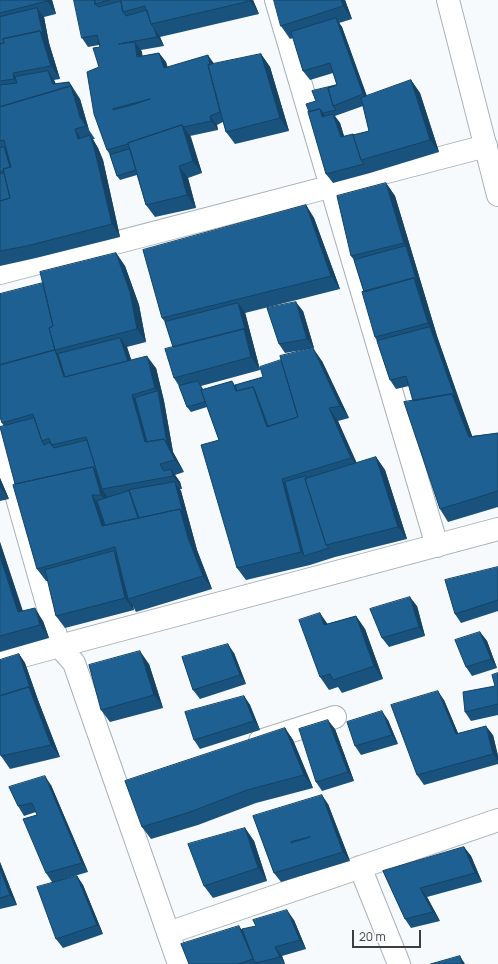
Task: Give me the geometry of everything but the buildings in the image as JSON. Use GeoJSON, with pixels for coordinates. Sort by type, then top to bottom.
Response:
{"type":"FeatureCollection","features":[{"type":"Feature","properties":{"kind":"street"},"geometry":{"type":"LineString","coordinates":[[276,0],[437,546]]}},
{"type":"Feature","properties":{"kind":"street"},"geometry":{"type":"LineString","coordinates":[[448,0],[498,195]]}},
{"type":"Feature","properties":{"kind":"street"},"geometry":{"type":"LineString","coordinates":[[0,273],[486,146]]}},
{"type":"Feature","properties":{"kind":"street"},"geometry":{"type":"LineString","coordinates":[[0,438],[59,646],[74,663],[179,964]]}},
{"type":"Feature","properties":{"kind":"street"},"geometry":{"type":"LineString","coordinates":[[0,662],[498,529]]}},
{"type":"Feature","properties":{"kind":"street"},"geometry":{"type":"LineString","coordinates":[[238,749],[335,717]]}},
{"type":"Feature","properties":{"kind":"street"},"geometry":{"type":"LineString","coordinates":[[118,788],[140,781]]}},
{"type":"Feature","properties":{"kind":"street"},"geometry":{"type":"LineString","coordinates":[[168,933],[498,820]]}},
{"type":"Feature","properties":{"kind":"street"},"geometry":{"type":"LineString","coordinates":[[360,867],[399,964]]}}]}
